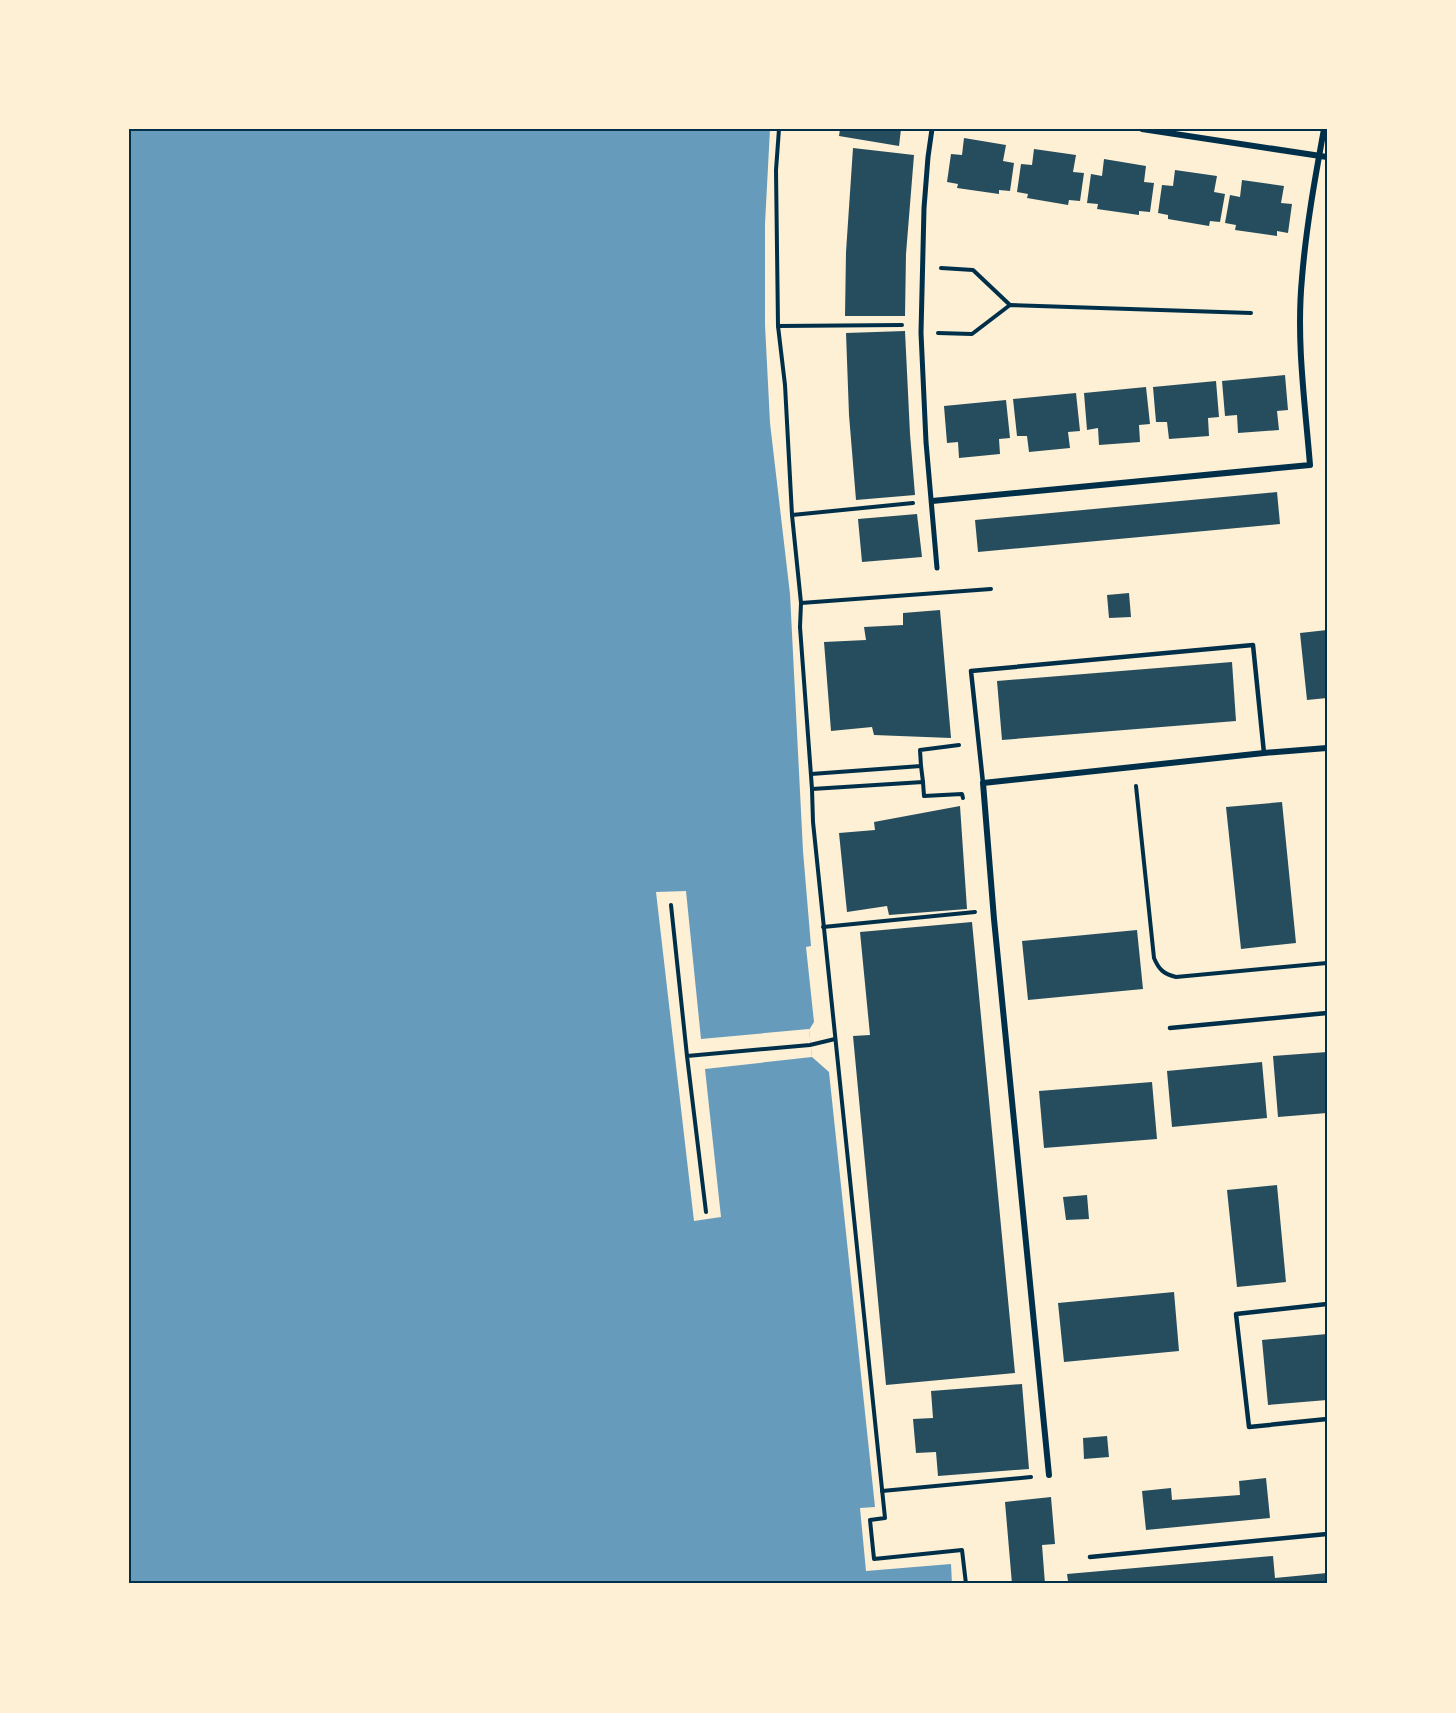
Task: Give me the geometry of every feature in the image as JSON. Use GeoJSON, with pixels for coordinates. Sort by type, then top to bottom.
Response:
{"type":"FeatureCollection","features":[{"type":"Feature","properties":{"kind":"street"},"geometry":{"type":"LineString","coordinates":[[932,129],[924,208],[921,333],[926,442],[937,568]]}},
{"type":"Feature","properties":{"kind":"street"},"geometry":{"type":"LineString","coordinates":[[1142,129],[1327,157]]}},
{"type":"Feature","properties":{"kind":"street"},"geometry":{"type":"LineString","coordinates":[[932,501],[1310,465],[1302,368],[1301,279],[1324,129]]}},
{"type":"Feature","properties":{"kind":"street"},"geometry":{"type":"LineString","coordinates":[[1049,1475],[993,911],[983,783],[1327,748]]}},
{"type":"Feature","properties":{"kind":"lane"},"geometry":{"type":"LineString","coordinates":[[983,783],[971,670],[1253,645],[1264,753]]}},
{"type":"Feature","properties":{"kind":"lane"},"geometry":{"type":"LineString","coordinates":[[1170,1028],[1327,1012]]}},
{"type":"Feature","properties":{"kind":"lane"},"geometry":{"type":"LineString","coordinates":[[1327,1304],[1236,1314],[1249,1427],[1327,1419]]}},
{"type":"Feature","properties":{"kind":"lane"},"geometry":{"type":"LineString","coordinates":[[1090,1557],[1327,1534]]}},
{"type":"Feature","properties":{"kind":"path"},"geometry":{"type":"LineString","coordinates":[[779,129],[776,170],[778,326],[785,385],[792,515],[801,603],[800,627],[813,822],[885,1518],[870,1520],[874,1559],[963,1550],[966,1584]]}},
{"type":"Feature","properties":{"kind":"path"},"geometry":{"type":"LineString","coordinates":[[923,266],[973,270],[1010,305]]}},
{"type":"Feature","properties":{"kind":"path"},"geometry":{"type":"LineString","coordinates":[[921,333],[972,334],[1010,305],[1251,313]]}},
{"type":"Feature","properties":{"kind":"path"},"geometry":{"type":"LineString","coordinates":[[778,326],[921,325]]}},
{"type":"Feature","properties":{"kind":"path"},"geometry":{"type":"LineString","coordinates":[[792,515],[932,501]]}},
{"type":"Feature","properties":{"kind":"path"},"geometry":{"type":"LineString","coordinates":[[801,603],[991,589]]}},
{"type":"Feature","properties":{"kind":"path"},"geometry":{"type":"LineString","coordinates":[[959,746],[920,750],[924,796],[962,794]]}},
{"type":"Feature","properties":{"kind":"path"},"geometry":{"type":"LineString","coordinates":[[811,774],[921,766]]}},
{"type":"Feature","properties":{"kind":"path"},"geometry":{"type":"LineString","coordinates":[[1134,767],[1154,958],[1164,974],[1176,977],[1327,963]]}},
{"type":"Feature","properties":{"kind":"path"},"geometry":{"type":"LineString","coordinates":[[812,789],[923,782]]}},
{"type":"Feature","properties":{"kind":"path"},"geometry":{"type":"LineString","coordinates":[[671,905],[706,1212]]}},
{"type":"Feature","properties":{"kind":"path"},"geometry":{"type":"LineString","coordinates":[[824,927],[993,911]]}},
{"type":"Feature","properties":{"kind":"path"},"geometry":{"type":"LineString","coordinates":[[687,1056],[810,1045],[835,1039]]}},
{"type":"Feature","properties":{"kind":"path"},"geometry":{"type":"LineString","coordinates":[[882,1491],[1049,1475]]}},
{"type":"Feature","properties":{"kind":"water"},"geometry":{"type":"Polygon","coordinates":[[[129,129],[770,129],[765,224],[765,325],[770,423],[790,594],[803,851],[811,946],[806,947],[814,1022],[809,1030],[812,1057],[829,1072],[875,1507],[860,1508],[866,1571],[951,1564],[952,1584],[129,1584],[129,129]]]}},
{"type":"Feature","properties":{"kind":"pier"},"geometry":{"type":"Polygon","coordinates":[[[686,891],[701,1039],[809,1029],[812,1057],[705,1069],[721,1217],[694,1221],[656,892],[686,891]]]}},
{"type":"Feature","properties":{"kind":"building"},"geometry":{"type":"Polygon","coordinates":[[[840,129],[901,129],[899,146],[839,136],[840,129]]]}},
{"type":"Feature","properties":{"kind":"building"},"geometry":{"type":"Polygon","coordinates":[[[964,138],[1006,145],[1003,161],[1014,163],[1010,191],[999,190],[999,194],[957,188],[958,184],[947,182],[951,154],[962,155],[964,138]]]}},
{"type":"Feature","properties":{"kind":"building"},"geometry":{"type":"Polygon","coordinates":[[[853,148],[914,155],[906,254],[905,316],[845,316],[846,252],[853,148]]]}},
{"type":"Feature","properties":{"kind":"building"},"geometry":{"type":"Polygon","coordinates":[[[1034,149],[1076,155],[1073,172],[1084,173],[1080,201],[1069,200],[1068,205],[1027,198],[1028,194],[1017,192],[1021,164],[1032,165],[1034,149]]]}},
{"type":"Feature","properties":{"kind":"building"},"geometry":{"type":"Polygon","coordinates":[[[1104,159],[1146,166],[1144,182],[1154,183],[1150,212],[1139,211],[1139,215],[1097,209],[1098,204],[1087,203],[1091,174],[1102,176],[1104,159]]]}},
{"type":"Feature","properties":{"kind":"building"},"geometry":{"type":"Polygon","coordinates":[[[1175,170],[1217,176],[1214,192],[1225,194],[1220,222],[1210,221],[1209,226],[1168,219],[1168,215],[1158,213],[1162,185],[1173,186],[1175,170]]]}},
{"type":"Feature","properties":{"kind":"building"},"geometry":{"type":"Polygon","coordinates":[[[1242,180],[1284,186],[1281,203],[1292,204],[1288,233],[1277,231],[1277,236],[1235,230],[1236,225],[1225,223],[1230,195],[1240,197],[1242,180]]]}},
{"type":"Feature","properties":{"kind":"building"},"geometry":{"type":"Polygon","coordinates":[[[905,331],[915,495],[856,500],[849,415],[846,333],[905,331]]]}},
{"type":"Feature","properties":{"kind":"building"},"geometry":{"type":"Polygon","coordinates":[[[1285,375],[1288,410],[1277,411],[1279,430],[1238,433],[1237,415],[1225,416],[1222,381],[1285,375]]]}},
{"type":"Feature","properties":{"kind":"building"},"geometry":{"type":"Polygon","coordinates":[[[1216,381],[1219,417],[1208,418],[1209,436],[1169,439],[1167,422],[1156,422],[1153,387],[1216,381]]]}},
{"type":"Feature","properties":{"kind":"building"},"geometry":{"type":"Polygon","coordinates":[[[1146,387],[1150,424],[1139,425],[1140,442],[1099,445],[1098,428],[1087,430],[1084,393],[1146,387]]]}},
{"type":"Feature","properties":{"kind":"building"},"geometry":{"type":"Polygon","coordinates":[[[1076,393],[1080,431],[1068,432],[1070,448],[1029,452],[1027,436],[1017,436],[1013,399],[1076,393]]]}},
{"type":"Feature","properties":{"kind":"building"},"geometry":{"type":"Polygon","coordinates":[[[1006,400],[1010,438],[999,439],[1000,454],[959,458],[958,442],[947,443],[944,406],[1006,400]]]}},
{"type":"Feature","properties":{"kind":"building"},"geometry":{"type":"Polygon","coordinates":[[[1277,492],[1280,524],[978,552],[975,520],[1277,492]]]}},
{"type":"Feature","properties":{"kind":"building"},"geometry":{"type":"Polygon","coordinates":[[[917,514],[922,557],[862,562],[858,519],[917,514]]]}},
{"type":"Feature","properties":{"kind":"building"},"geometry":{"type":"Polygon","coordinates":[[[1129,593],[1131,617],[1109,618],[1107,595],[1129,593]]]}},
{"type":"Feature","properties":{"kind":"building"},"geometry":{"type":"Polygon","coordinates":[[[940,610],[951,738],[874,735],[872,727],[831,731],[824,642],[866,640],[864,627],[903,625],[903,613],[940,610]]]}},
{"type":"Feature","properties":{"kind":"building"},"geometry":{"type":"Polygon","coordinates":[[[1327,630],[1327,698],[1307,700],[1300,633],[1327,630]]]}},
{"type":"Feature","properties":{"kind":"building"},"geometry":{"type":"Polygon","coordinates":[[[1232,662],[1236,721],[1002,740],[997,681],[1232,662]]]}},
{"type":"Feature","properties":{"kind":"building"},"geometry":{"type":"Polygon","coordinates":[[[1282,802],[1296,943],[1241,949],[1226,807],[1282,802]]]}},
{"type":"Feature","properties":{"kind":"building"},"geometry":{"type":"Polygon","coordinates":[[[960,806],[967,909],[889,915],[887,906],[847,912],[839,833],[875,830],[874,822],[960,806]]]}},
{"type":"Feature","properties":{"kind":"building"},"geometry":{"type":"Polygon","coordinates":[[[972,922],[1015,1373],[886,1385],[853,1036],[870,1035],[860,932],[972,922]]]}},
{"type":"Feature","properties":{"kind":"building"},"geometry":{"type":"Polygon","coordinates":[[[1137,930],[1143,989],[1028,1000],[1022,941],[1137,930]]]}},
{"type":"Feature","properties":{"kind":"building"},"geometry":{"type":"Polygon","coordinates":[[[1327,1052],[1327,1113],[1278,1117],[1273,1056],[1327,1052]]]}},
{"type":"Feature","properties":{"kind":"building"},"geometry":{"type":"Polygon","coordinates":[[[1262,1062],[1267,1118],[1172,1127],[1167,1071],[1262,1062]]]}},
{"type":"Feature","properties":{"kind":"building"},"geometry":{"type":"Polygon","coordinates":[[[1152,1082],[1157,1139],[1044,1148],[1039,1091],[1152,1082]]]}},
{"type":"Feature","properties":{"kind":"building"},"geometry":{"type":"Polygon","coordinates":[[[1277,1185],[1286,1282],[1237,1287],[1227,1190],[1277,1185]]]}},
{"type":"Feature","properties":{"kind":"building"},"geometry":{"type":"Polygon","coordinates":[[[1087,1195],[1089,1219],[1066,1220],[1063,1197],[1087,1195]]]}},
{"type":"Feature","properties":{"kind":"building"},"geometry":{"type":"Polygon","coordinates":[[[1174,1292],[1179,1351],[1064,1362],[1058,1303],[1174,1292]]]}},
{"type":"Feature","properties":{"kind":"building"},"geometry":{"type":"Polygon","coordinates":[[[1327,1334],[1327,1400],[1268,1405],[1262,1340],[1327,1334]]]}},
{"type":"Feature","properties":{"kind":"building"},"geometry":{"type":"Polygon","coordinates":[[[1022,1384],[1029,1469],[938,1476],[936,1452],[916,1453],[913,1419],[933,1418],[931,1391],[1022,1384]]]}},
{"type":"Feature","properties":{"kind":"building"},"geometry":{"type":"Polygon","coordinates":[[[1107,1436],[1109,1457],[1084,1459],[1083,1438],[1107,1436]]]}},
{"type":"Feature","properties":{"kind":"building"},"geometry":{"type":"Polygon","coordinates":[[[1266,1478],[1270,1518],[1146,1530],[1142,1491],[1171,1488],[1172,1500],[1240,1495],[1239,1481],[1266,1478]]]}},
{"type":"Feature","properties":{"kind":"building"},"geometry":{"type":"Polygon","coordinates":[[[1051,1497],[1055,1544],[1042,1545],[1045,1584],[1012,1584],[1005,1502],[1051,1497]]]}},
{"type":"Feature","properties":{"kind":"building"},"geometry":{"type":"Polygon","coordinates":[[[1273,1556],[1275,1578],[1327,1573],[1327,1584],[1058,1584],[1058,1582],[1068,1581],[1067,1574],[1273,1556]]]}}]}
